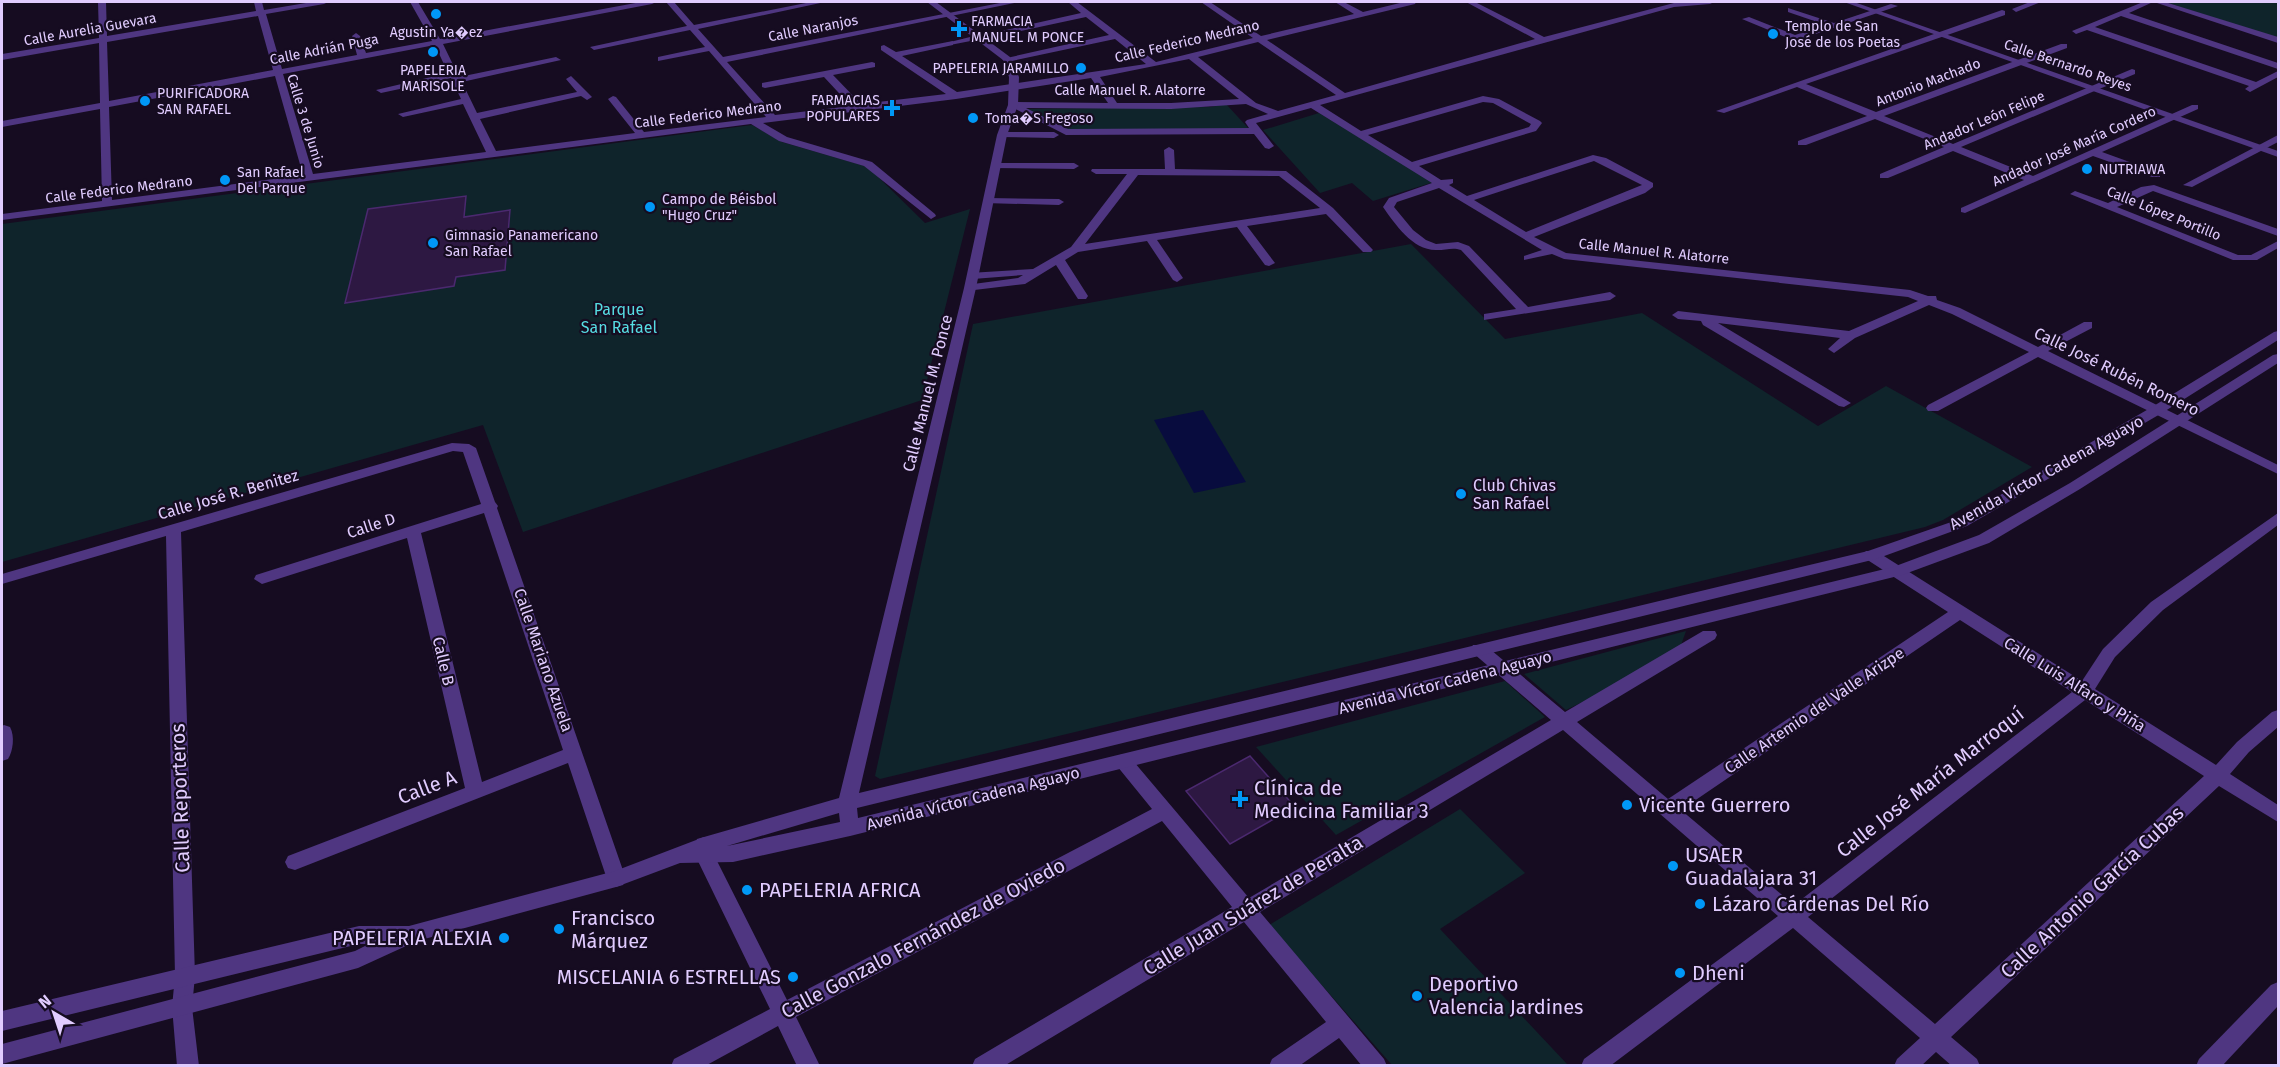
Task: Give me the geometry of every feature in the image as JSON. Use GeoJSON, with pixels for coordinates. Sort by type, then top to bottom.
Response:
{"type":"FeatureCollection","features":[{"type":"Feature","properties":{"kind":"street"},"geometry":{"type":"LineString","coordinates":[[102,2],[107,204]]}},
{"type":"Feature","properties":{"kind":"street","name":"Calle 3 de Junio"},"geometry":{"type":"LineString","coordinates":[[258,2],[309,178]]}},
{"type":"Feature","properties":{"kind":"street","name":"Calle Aurelia Guevara"},"geometry":{"type":"LineString","coordinates":[[2,57],[324,2]]}},
{"type":"Feature","properties":{"kind":"street"},"geometry":{"type":"LineString","coordinates":[[414,2],[437,41],[493,155]]}},
{"type":"Feature","properties":{"kind":"street","name":"Calle Adrián Puga"},"geometry":{"type":"LineString","coordinates":[[2,124],[652,2]]}},
{"type":"Feature","properties":{"kind":"street"},"geometry":{"type":"LineString","coordinates":[[670,2],[773,119]]}},
{"type":"Feature","properties":{"kind":"street"},"geometry":{"type":"LineString","coordinates":[[594,48],[692,26],[820,2]]}},
{"type":"Feature","properties":{"kind":"street"},"geometry":{"type":"LineString","coordinates":[[931,2],[1006,60],[1117,36]]}},
{"type":"Feature","properties":{"kind":"street","name":"Calle Naranjos"},"geometry":{"type":"LineString","coordinates":[[722,60],[1015,2]]}},
{"type":"Feature","properties":{"kind":"street"},"geometry":{"type":"LineString","coordinates":[[1072,2],[1154,65]]}},
{"type":"Feature","properties":{"kind":"street"},"geometry":{"type":"LineString","coordinates":[[1205,2],[1342,95]]}},
{"type":"Feature","properties":{"kind":"street"},"geometry":{"type":"LineString","coordinates":[[1339,2],[1361,14]]}},
{"type":"Feature","properties":{"kind":"street","name":"Calle Federico Medrano"},"geometry":{"type":"LineString","coordinates":[[2,217],[1012,88],[1154,65],[1412,2]]}},
{"type":"Feature","properties":{"kind":"street"},"geometry":{"type":"LineString","coordinates":[[1470,2],[1542,40]]}},
{"type":"Feature","properties":{"kind":"street"},"geometry":{"type":"LineString","coordinates":[[1250,122],[1678,3],[1710,2]]}},
{"type":"Feature","properties":{"kind":"street","name":"Calle Bernardo Reyes"},"geometry":{"type":"LineString","coordinates":[[1848,2],[2278,154]]}},
{"type":"Feature","properties":{"kind":"street"},"geometry":{"type":"LineString","coordinates":[[2016,9],[2037,2]]}},
{"type":"Feature","properties":{"kind":"street"},"geometry":{"type":"LineString","coordinates":[[2076,32],[2149,2]]}},
{"type":"Feature","properties":{"kind":"street"},"geometry":{"type":"LineString","coordinates":[[2158,2],[2278,40]]}},
{"type":"Feature","properties":{"kind":"street"},"geometry":{"type":"LineString","coordinates":[[1746,19],[1793,38],[1894,6]]}},
{"type":"Feature","properties":{"kind":"street"},"geometry":{"type":"LineString","coordinates":[[1791,10],[1833,25]]}},
{"type":"Feature","properties":{"kind":"street"},"geometry":{"type":"LineString","coordinates":[[1721,111],[2002,13]]}},
{"type":"Feature","properties":{"kind":"street"},"geometry":{"type":"LineString","coordinates":[[2121,13],[2278,66]]}},
{"type":"Feature","properties":{"kind":"street"},"geometry":{"type":"LineString","coordinates":[[894,55],[1089,14]]}},
{"type":"Feature","properties":{"kind":"street"},"geometry":{"type":"LineString","coordinates":[[2088,27],[2252,87],[2278,74]]}},
{"type":"Feature","properties":{"kind":"street"},"geometry":{"type":"LineString","coordinates":[[356,36],[362,55]]}},
{"type":"Feature","properties":{"kind":"street"},"geometry":{"type":"LineString","coordinates":[[2168,55],[2204,41]]}},
{"type":"Feature","properties":{"kind":"street","name":"Antonio Machado"},"geometry":{"type":"LineString","coordinates":[[1802,143],[2064,46]]}},
{"type":"Feature","properties":{"kind":"street"},"geometry":{"type":"LineString","coordinates":[[661,59],[711,48]]}},
{"type":"Feature","properties":{"kind":"street"},"geometry":{"type":"LineString","coordinates":[[884,48],[956,96]]}},
{"type":"Feature","properties":{"kind":"street"},"geometry":{"type":"LineString","coordinates":[[1190,56],[1247,101],[1258,108],[1276,114]]}},
{"type":"Feature","properties":{"kind":"street"},"geometry":{"type":"LineString","coordinates":[[381,90],[556,60]]}},
{"type":"Feature","properties":{"kind":"street","name":"Calle Manuel M. Ponce"},"geometry":{"type":"LineString","coordinates":[[850,828],[847,803],[972,282],[1002,135],[1013,105],[1012,69],[1006,60]]}},
{"type":"Feature","properties":{"kind":"street"},"geometry":{"type":"LineString","coordinates":[[765,85],[872,65]]}},
{"type":"Feature","properties":{"kind":"street","name":"Andador León Felipe"},"geometry":{"type":"LineString","coordinates":[[1884,176],[2132,72]]}},
{"type":"Feature","properties":{"kind":"street"},"geometry":{"type":"LineString","coordinates":[[827,74],[859,108]]}},
{"type":"Feature","properties":{"kind":"street"},"geometry":{"type":"LineString","coordinates":[[1094,75],[1114,105]]}},
{"type":"Feature","properties":{"kind":"street"},"geometry":{"type":"LineString","coordinates":[[474,117],[585,95],[572,79]]}},
{"type":"Feature","properties":{"kind":"street"},"geometry":{"type":"LineString","coordinates":[[1797,84],[2031,179]]}},
{"type":"Feature","properties":{"kind":"street"},"geometry":{"type":"LineString","coordinates":[[613,99],[642,136]]}},
{"type":"Feature","properties":{"kind":"street"},"geometry":{"type":"LineString","coordinates":[[1360,134],[1483,99],[1496,101],[1531,120],[1537,126],[1533,129],[1413,160]]}},
{"type":"Feature","properties":{"kind":"street"},"geometry":{"type":"LineString","coordinates":[[404,114],[466,101]]}},
{"type":"Feature","properties":{"kind":"street","name":"Calle Manuel R. Alatorre"},"geometry":{"type":"LineString","coordinates":[[1013,105],[1247,101]]}},
{"type":"Feature","properties":{"kind":"street","name":"Calle Manuel R. Alatorre"},"geometry":{"type":"LineString","coordinates":[[1322,101],[1372,130],[1413,160],[1531,234],[1551,251],[1589,260],[1867,284],[1907,285],[1934,300]]}},
{"type":"Feature","properties":{"kind":"street"},"geometry":{"type":"LineString","coordinates":[[1234,103],[1269,146]]}},
{"type":"Feature","properties":{"kind":"street","name":"Calle Manuel R. Alatorre"},"geometry":{"type":"LineString","coordinates":[[1311,104],[1360,134],[1413,160]]}},
{"type":"Feature","properties":{"kind":"street"},"geometry":{"type":"LineString","coordinates":[[1013,105],[1066,132],[1257,131]]}},
{"type":"Feature","properties":{"kind":"street","name":"Andador José María Cordero"},"geometry":{"type":"LineString","coordinates":[[1965,210],[2195,107]]}},
{"type":"Feature","properties":{"kind":"street"},"geometry":{"type":"LineString","coordinates":[[753,121],[790,142],[868,164],[931,216]]}},
{"type":"Feature","properties":{"kind":"street"},"geometry":{"type":"LineString","coordinates":[[1002,135],[1054,135]]}},
{"type":"Feature","properties":{"kind":"street"},"geometry":{"type":"LineString","coordinates":[[2188,185],[2278,138]]}},
{"type":"Feature","properties":{"kind":"street"},"geometry":{"type":"LineString","coordinates":[[1169,150],[1170,172]]}},
{"type":"Feature","properties":{"kind":"street"},"geometry":{"type":"LineString","coordinates":[[2094,153],[2156,175]]}},
{"type":"Feature","properties":{"kind":"street"},"geometry":{"type":"LineString","coordinates":[[1473,197],[1593,158],[1602,160],[1649,185],[1641,191],[1531,234]]}},
{"type":"Feature","properties":{"kind":"street"},"geometry":{"type":"LineString","coordinates":[[995,166],[1074,166]]}},
{"type":"Feature","properties":{"kind":"street"},"geometry":{"type":"LineString","coordinates":[[1096,171],[1278,172],[1288,176],[1329,210],[1367,250]]}},
{"type":"Feature","properties":{"kind":"street"},"geometry":{"type":"LineString","coordinates":[[972,282],[1009,284],[1041,271],[1059,260],[1075,249],[1135,171]]}},
{"type":"Feature","properties":{"kind":"street"},"geometry":{"type":"LineString","coordinates":[[1448,182],[1393,200],[1388,207],[1422,242],[1437,247],[1455,244],[1465,248],[1526,311]]}},
{"type":"Feature","properties":{"kind":"street"},"geometry":{"type":"LineString","coordinates":[[2108,207],[2145,189],[2154,188],[2278,233]]}},
{"type":"Feature","properties":{"kind":"street","name":"Calle López Portillo"},"geometry":{"type":"LineString","coordinates":[[2075,194],[2243,259],[2253,258],[2278,244]]}},
{"type":"Feature","properties":{"kind":"street"},"geometry":{"type":"LineString","coordinates":[[988,201],[1059,202]]}},
{"type":"Feature","properties":{"kind":"street"},"geometry":{"type":"LineString","coordinates":[[1075,249],[1329,210]]}},
{"type":"Feature","properties":{"kind":"street"},"geometry":{"type":"LineString","coordinates":[[1240,224],[1269,263]]}},
{"type":"Feature","properties":{"kind":"street","name":"Calle Manuel R. Alatorre"},"geometry":{"type":"LineString","coordinates":[[1531,234],[1583,252],[1867,284]]}},
{"type":"Feature","properties":{"kind":"street"},"geometry":{"type":"LineString","coordinates":[[1150,238],[1177,278]]}},
{"type":"Feature","properties":{"kind":"street"},"geometry":{"type":"LineString","coordinates":[[1528,258],[1551,251]]}},
{"type":"Feature","properties":{"kind":"street"},"geometry":{"type":"LineString","coordinates":[[1059,260],[1082,296]]}},
{"type":"Feature","properties":{"kind":"street"},"geometry":{"type":"LineString","coordinates":[[1488,317],[1610,296]]}},
{"type":"Feature","properties":{"kind":"street"},"geometry":{"type":"LineString","coordinates":[[1834,349],[1851,335],[1934,300]]}},
{"type":"Feature","properties":{"kind":"street","name":"Calle José Rubén Romero"},"geometry":{"type":"LineString","coordinates":[[1934,300],[2278,470]]}},
{"type":"Feature","properties":{"kind":"street"},"geometry":{"type":"LineString","coordinates":[[1678,315],[1851,335]]}},
{"type":"Feature","properties":{"kind":"street"},"geometry":{"type":"LineString","coordinates":[[1702,319],[1844,403]]}},
{"type":"Feature","properties":{"kind":"street"},"geometry":{"type":"LineString","coordinates":[[1933,408],[2088,325]]}},
{"type":"Feature","properties":{"kind":"street","name":"Avenida Víctor Cadena Aguayo"},"geometry":{"type":"LineString","coordinates":[[2,1054],[358,960],[413,933],[616,879],[681,855],[705,851],[847,803],[1871,555],[1962,523],[2157,411],[2278,335]]}},
{"type":"Feature","properties":{"kind":"street","name":"Avenida Víctor Cadena Aguayo"},"geometry":{"type":"LineString","coordinates":[[705,851],[733,854],[850,828],[1897,571],[1984,539],[2075,486],[2278,358]]}},
{"type":"Feature","properties":{"kind":"street","name":"Calle Mariano Azuela"},"geometry":{"type":"LineString","coordinates":[[465,446],[471,451],[491,506],[616,879]]}},
{"type":"Feature","properties":{"kind":"street","name":"Calle José R. Benitez"},"geometry":{"type":"LineString","coordinates":[[2,579],[452,447],[465,446]]}},
{"type":"Feature","properties":{"kind":"street","name":"Calle D"},"geometry":{"type":"LineString","coordinates":[[262,579],[491,506]]}},
{"type":"Feature","properties":{"kind":"street","name":"Calle José María Marroquí"},"geometry":{"type":"LineString","coordinates":[[1593,1065],[1794,916],[2085,691],[2109,653],[2157,606],[2278,518]]}},
{"type":"Feature","properties":{"kind":"street","name":"Calle Reporteros"},"geometry":{"type":"LineString","coordinates":[[173,530],[185,976],[182,1007],[188,1065]]}},
{"type":"Feature","properties":{"kind":"street","name":"Calle B"},"geometry":{"type":"LineString","coordinates":[[413,531],[475,792]]}},
{"type":"Feature","properties":{"kind":"street","name":"Calle Luis Alfaro y Piña"},"geometry":{"type":"LineString","coordinates":[[1871,555],[2278,814]]}},
{"type":"Feature","properties":{"kind":"street","name":"Calle Artemio del Valle Arizpe"},"geometry":{"type":"LineString","coordinates":[[1668,809],[1960,612]]}},
{"type":"Feature","properties":{"kind":"street","name":"Calle Juan Suárez de Peralta"},"geometry":{"type":"LineString","coordinates":[[983,1065],[1709,635]]}},
{"type":"Feature","properties":{"kind":"street"},"geometry":{"type":"LineString","coordinates":[[1479,649],[1969,1065]]}},
{"type":"Feature","properties":{"kind":"street","name":"Calle Antonio García Cubas"},"geometry":{"type":"LineString","coordinates":[[1905,1065],[2218,775],[2243,747],[2278,717]]}},
{"type":"Feature","properties":{"kind":"street"},"geometry":{"type":"LineString","coordinates":[[2,754],[4,732]]}},
{"type":"Feature","properties":{"kind":"street","name":"Calle A"},"geometry":{"type":"LineString","coordinates":[[295,862],[575,753]]}},
{"type":"Feature","properties":{"kind":"street"},"geometry":{"type":"LineString","coordinates":[[1123,761],[1340,1025],[1376,1065]]}},
{"type":"Feature","properties":{"kind":"street","name":"Calle Gonzalo Fernández de Oviedo"},"geometry":{"type":"LineString","coordinates":[[682,1065],[1164,811]]}},
{"type":"Feature","properties":{"kind":"street"},"geometry":{"type":"LineString","coordinates":[[705,851],[809,1065]]}},
{"type":"Feature","properties":{"kind":"street","name":"Avenida Víctor Cadena Aguayo"},"geometry":{"type":"LineString","coordinates":[[2,1021],[359,935],[413,933]]}},
{"type":"Feature","properties":{"kind":"street"},"geometry":{"type":"LineString","coordinates":[[2207,1065],[2278,992]]}},
{"type":"Feature","properties":{"kind":"street"},"geometry":{"type":"LineString","coordinates":[[1280,1065],[1340,1025]]}},
{"type":"Feature","properties":{"kind":"green space"},"geometry":{"type":"Polygon","coordinates":[[[2165,2],[2278,2],[2278,38],[2165,2]]]}},
{"type":"Feature","properties":{"kind":"green space"},"geometry":{"type":"Polygon","coordinates":[[[1226,104],[1249,129],[1067,130],[1024,109],[1210,107],[1226,104]]]}},
{"type":"Feature","properties":{"kind":"green space"},"geometry":{"type":"Polygon","coordinates":[[[1319,113],[1434,182],[1373,201],[1352,183],[1320,193],[1263,130],[1319,113]]]}},
{"type":"Feature","properties":{"kind":"green space","name":"Parque San Rafael"},"geometry":{"type":"Polygon","coordinates":[[[752,125],[782,142],[868,167],[925,223],[970,209],[922,400],[523,532],[483,425],[2,562],[2,224],[752,125]]]}},
{"type":"Feature","properties":{"kind":"green space","name":"Club Chivas San Rafael"},"geometry":{"type":"Polygon","coordinates":[[[1411,244],[1505,339],[1642,313],[1818,426],[1886,386],[2032,467],[1943,520],[1925,527],[880,779],[875,776],[973,324],[1411,244]]]}},
{"type":"Feature","properties":{"kind":"green space"},"geometry":{"type":"Polygon","coordinates":[[[1686,631],[1680,648],[1656,666],[1566,710],[1524,674],[1686,631]]]}},
{"type":"Feature","properties":{"kind":"green space"},"geometry":{"type":"Polygon","coordinates":[[[1505,681],[1545,717],[1336,835],[1256,747],[1505,681]]]}},
{"type":"Feature","properties":{"kind":"green space","name":"Deportivo Valencia Jardines"},"geometry":{"type":"Polygon","coordinates":[[[1460,809],[1525,873],[1440,929],[1567,1064],[1564,1066],[1392,1065],[1269,925],[1460,809]]]}},
{"type":"Feature","properties":{"kind":"shaded area"},"geometry":{"type":"Polygon","coordinates":[[[1203,410],[1246,482],[1194,493],[1154,420],[1203,410]]]}},
{"type":"Feature","properties":{"kind":"building","name":"Gimnasio Panamericano San Rafael"},"geometry":{"type":"Polygon","coordinates":[[[466,196],[464,217],[510,210],[505,270],[456,277],[454,286],[345,303],[368,209],[466,196]]]}},
{"type":"Feature","properties":{"kind":"building","name":"Clínica de Medicina Familiar 3"},"geometry":{"type":"Polygon","coordinates":[[[1250,756],[1295,807],[1230,844],[1186,791],[1250,756]]]}},
{"type":"Feature","properties":{"kind":"place","name":"Agustin Ya�ez"},"geometry":{"type":"Point","coordinates":[436,14]}},
{"type":"Feature","properties":{"kind":"place","name":"FARMACIA MANUEL M PONCE"},"geometry":{"type":"Point","coordinates":[959,29]}},
{"type":"Feature","properties":{"kind":"place","name":"Templo de San José de los Poetas"},"geometry":{"type":"Point","coordinates":[1773,34]}},
{"type":"Feature","properties":{"kind":"place","name":"PAPELERIA MARISOLE"},"geometry":{"type":"Point","coordinates":[433,52]}},
{"type":"Feature","properties":{"kind":"place","name":"PAPELERIA JARAMILLO"},"geometry":{"type":"Point","coordinates":[1081,68]}},
{"type":"Feature","properties":{"kind":"place","name":"PURIFICADORA SAN RAFAEL"},"geometry":{"type":"Point","coordinates":[145,101]}},
{"type":"Feature","properties":{"kind":"place","name":"FARMACIAS POPULARES"},"geometry":{"type":"Point","coordinates":[892,108]}},
{"type":"Feature","properties":{"kind":"place","name":"Toma�S Fregoso"},"geometry":{"type":"Point","coordinates":[973,118]}},
{"type":"Feature","properties":{"kind":"place","name":"NUTRIAWA"},"geometry":{"type":"Point","coordinates":[2087,169]}},
{"type":"Feature","properties":{"kind":"place","name":"San Rafael Del Parque"},"geometry":{"type":"Point","coordinates":[225,180]}},
{"type":"Feature","properties":{"kind":"place","name":"Campo de Béisbol \"Hugo Cruz\""},"geometry":{"type":"Point","coordinates":[650,207]}},
{"type":"Feature","properties":{"kind":"place","name":"Gimnasio Panamericano San Rafael"},"geometry":{"type":"Point","coordinates":[433,243]}},
{"type":"Feature","properties":{"kind":"place","name":"Club Chivas San Rafael"},"geometry":{"type":"Point","coordinates":[1461,494]}},
{"type":"Feature","properties":{"kind":"place","name":"Clínica de Medicina Familiar 3"},"geometry":{"type":"Point","coordinates":[1240,799]}},
{"type":"Feature","properties":{"kind":"place","name":"Vicente Guerrero"},"geometry":{"type":"Point","coordinates":[1627,805]}},
{"type":"Feature","properties":{"kind":"place","name":"USAER Guadalajara 31"},"geometry":{"type":"Point","coordinates":[1673,866]}},
{"type":"Feature","properties":{"kind":"place","name":"PAPELERIA AFRICA"},"geometry":{"type":"Point","coordinates":[747,890]}},
{"type":"Feature","properties":{"kind":"place","name":"Lázaro Cárdenas Del Río"},"geometry":{"type":"Point","coordinates":[1700,904]}},
{"type":"Feature","properties":{"kind":"place","name":"Francisco Márquez"},"geometry":{"type":"Point","coordinates":[559,929]}},
{"type":"Feature","properties":{"kind":"place","name":"PAPELERIA ALEXIA"},"geometry":{"type":"Point","coordinates":[504,938]}},
{"type":"Feature","properties":{"kind":"place","name":"Dheni"},"geometry":{"type":"Point","coordinates":[1680,973]}},
{"type":"Feature","properties":{"kind":"place","name":"MISCELANIA 6 ESTRELLAS"},"geometry":{"type":"Point","coordinates":[793,977]}},
{"type":"Feature","properties":{"kind":"place","name":"Deportivo Valencia Jardines"},"geometry":{"type":"Point","coordinates":[1417,996]}}]}
